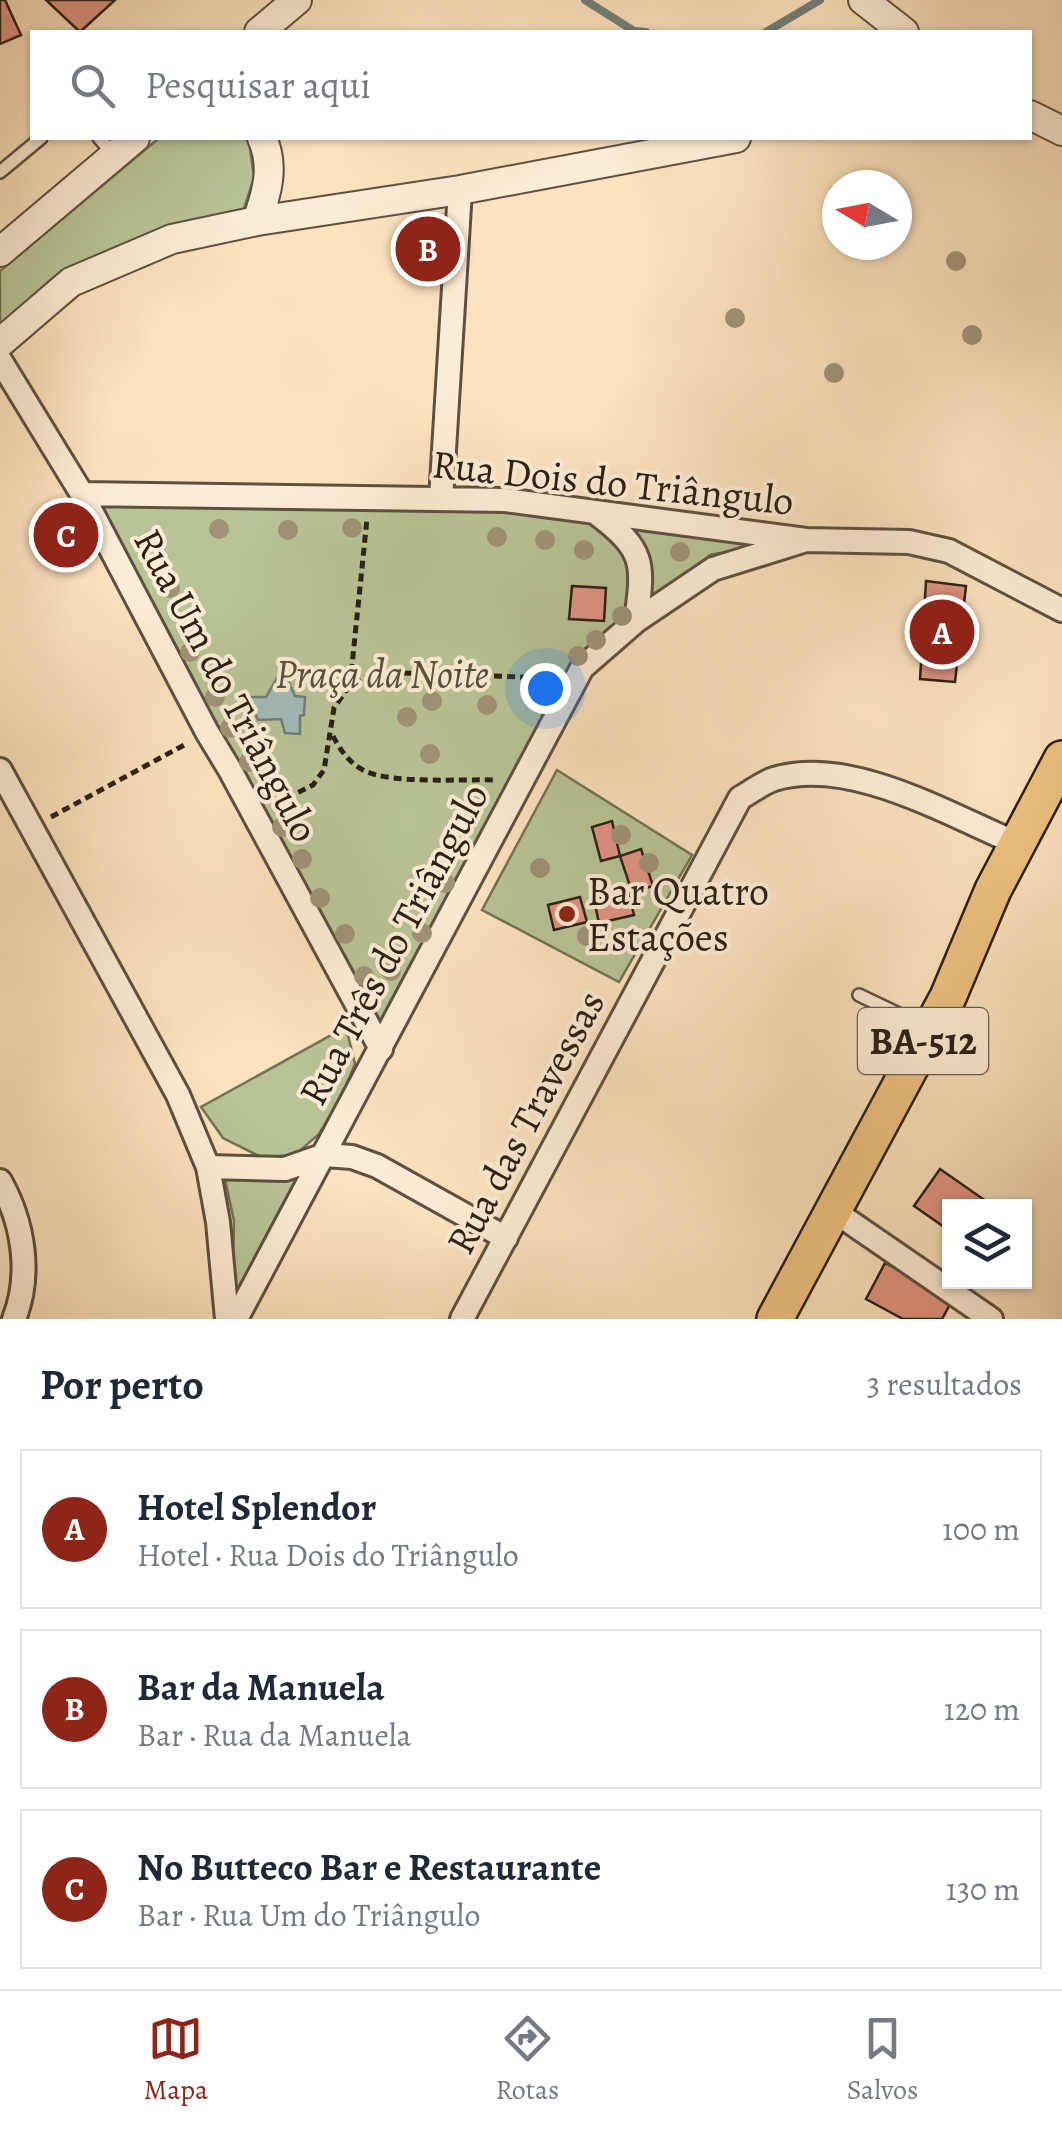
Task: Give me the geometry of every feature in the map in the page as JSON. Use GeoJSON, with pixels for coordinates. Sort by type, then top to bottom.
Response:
{"type":"FeatureCollection","features":[{"type":"Feature","properties":{"kind":"main road","name":"BA-512"},"geometry":{"type":"LineString","coordinates":[[776,1319],[948,997],[1016,844],[1062,759]]}},
{"type":"Feature","properties":{"kind":"street"},"geometry":{"type":"LineString","coordinates":[[863,0],[901,30]]}},
{"type":"Feature","properties":{"kind":"street"},"geometry":{"type":"LineString","coordinates":[[261,30],[291,2]]}},
{"type":"Feature","properties":{"kind":"street"},"geometry":{"type":"LineString","coordinates":[[1032,117],[1062,131]]}},
{"type":"Feature","properties":{"kind":"street"},"geometry":{"type":"LineString","coordinates":[[257,222],[270,175],[263,140]]}},
{"type":"Feature","properties":{"kind":"street"},"geometry":{"type":"LineString","coordinates":[[0,343],[70,282],[172,238],[725,140]]}},
{"type":"Feature","properties":{"kind":"street"},"geometry":{"type":"LineString","coordinates":[[0,252],[116,143]]}},
{"type":"Feature","properties":{"kind":"street"},"geometry":{"type":"LineString","coordinates":[[441,499],[460,190]]}},
{"type":"Feature","properties":{"kind":"street","name":"Rua Um do Triângulo"},"geometry":{"type":"LineString","coordinates":[[0,360],[82,494],[381,1049]]}},
{"type":"Feature","properties":{"kind":"street","name":"Rua Dois do Triângulo"},"geometry":{"type":"LineString","coordinates":[[82,494],[505,500],[806,540],[909,542],[948,551],[1062,610]]}},
{"type":"Feature","properties":{"kind":"street"},"geometry":{"type":"LineString","coordinates":[[594,512],[626,536],[638,557],[642,579],[636,621]]}},
{"type":"Feature","properties":{"kind":"street","name":"Rua Três do Triângulo"},"geometry":{"type":"LineString","coordinates":[[236,1319],[582,668],[636,621],[712,569],[806,540]]}},
{"type":"Feature","properties":{"kind":"street"},"geometry":{"type":"LineString","coordinates":[[0,770],[178,1095],[208,1167],[218,1222],[227,1319]]}},
{"type":"Feature","properties":{"kind":"street","name":"Rua das Travessas"},"geometry":{"type":"LineString","coordinates":[[462,1319],[740,798],[771,780],[804,773],[838,773],[870,782],[1016,844]]}},
{"type":"Feature","properties":{"kind":"street"},"geometry":{"type":"LineString","coordinates":[[208,1167],[285,1169],[324,1155],[364,1160],[506,1238]]}},
{"type":"Feature","properties":{"kind":"street"},"geometry":{"type":"LineString","coordinates":[[0,1181],[10,1198],[21,1238],[24,1270],[21,1303],[14,1319]]}},
{"type":"Feature","properties":{"kind":"street"},"geometry":{"type":"LineString","coordinates":[[834,1210],[991,1319]]}},
{"type":"Feature","properties":{"kind":"lane"},"geometry":{"type":"LineString","coordinates":[[0,172],[39,140]]}},
{"type":"Feature","properties":{"kind":"lane"},"geometry":{"type":"LineString","coordinates":[[859,994],[929,1030]]}},
{"type":"Feature","properties":{"kind":"path"},"geometry":{"type":"LineString","coordinates":[[350,685],[370,498]]}},
{"type":"Feature","properties":{"kind":"path"},"geometry":{"type":"LineString","coordinates":[[255,815],[313,785],[324,770],[334,708],[350,685],[376,672],[576,679]]}},
{"type":"Feature","properties":{"kind":"path"},"geometry":{"type":"LineString","coordinates":[[31,828],[207,732]]}},
{"type":"Feature","properties":{"kind":"path"},"geometry":{"type":"LineString","coordinates":[[331,733],[341,752],[364,771],[390,777],[522,782]]}},
{"type":"Feature","properties":{"kind":"green space"},"geometry":{"type":"Polygon","coordinates":[[[157,140],[249,141],[254,177],[243,212],[75,280],[0,343],[0,271],[157,140]]]}},
{"type":"Feature","properties":{"kind":"green space","name":"Praça da Noite"},"geometry":{"type":"Polygon","coordinates":[[[98,504],[500,509],[787,540],[710,555],[573,669],[382,1031],[98,504]]]}},
{"type":"Feature","properties":{"kind":"green space"},"geometry":{"type":"Polygon","coordinates":[[[557,770],[692,855],[619,982],[482,910],[557,770]]]}},
{"type":"Feature","properties":{"kind":"green space"},"geometry":{"type":"Polygon","coordinates":[[[346,1027],[355,1064],[340,1100],[319,1134],[296,1154],[263,1158],[223,1138],[201,1107],[346,1027]]]}},
{"type":"Feature","properties":{"kind":"green space"},"geometry":{"type":"Polygon","coordinates":[[[223,1170],[302,1177],[232,1304],[234,1221],[223,1170]]]}},
{"type":"Feature","properties":{"kind":"water"},"geometry":{"type":"Polygon","coordinates":[[[277,678],[287,678],[295,696],[305,697],[300,734],[285,733],[281,719],[258,720],[249,697],[266,697],[277,678]]]}},
{"type":"Feature","properties":{"kind":"building"},"geometry":{"type":"Polygon","coordinates":[[[0,0],[5,0],[21,35],[0,44],[0,0]]]}},
{"type":"Feature","properties":{"kind":"building"},"geometry":{"type":"Polygon","coordinates":[[[46,0],[115,0],[82,30],[46,0]]]}},
{"type":"Feature","properties":{"kind":"building"},"geometry":{"type":"Polygon","coordinates":[[[926,581],[966,586],[955,682],[920,679],[926,581]]]}},
{"type":"Feature","properties":{"kind":"building"},"geometry":{"type":"Polygon","coordinates":[[[572,586],[606,588],[604,621],[569,619],[572,586]]]}},
{"type":"Feature","properties":{"kind":"building"},"geometry":{"type":"Polygon","coordinates":[[[612,821],[620,856],[601,861],[592,827],[612,821]]]}},
{"type":"Feature","properties":{"kind":"building"},"geometry":{"type":"Polygon","coordinates":[[[641,849],[653,886],[632,892],[620,856],[641,849]]]}},
{"type":"Feature","properties":{"kind":"building"},"geometry":{"type":"Polygon","coordinates":[[[628,891],[634,915],[599,923],[594,900],[628,891]]]}},
{"type":"Feature","properties":{"kind":"building","name":"Bar Quatro Estações"},"geometry":{"type":"Polygon","coordinates":[[[580,897],[587,922],[554,930],[548,905],[580,897]]]}},
{"type":"Feature","properties":{"kind":"building"},"geometry":{"type":"Polygon","coordinates":[[[940,1169],[983,1199],[942,1199],[942,1225],[914,1206],[940,1169]]]}},
{"type":"Feature","properties":{"kind":"building"},"geometry":{"type":"Polygon","coordinates":[[[885,1263],[954,1297],[942,1319],[903,1319],[866,1299],[885,1263]]]}},
{"type":"Feature","properties":{"kind":"waterway"},"geometry":{"type":"LineString","coordinates":[[585,0],[632,30]]}},
{"type":"Feature","properties":{"kind":"waterway"},"geometry":{"type":"LineString","coordinates":[[769,30],[820,0]]}},
{"type":"Feature","properties":{"kind":"place","name":"Bar da Manuela"},"geometry":{"type":"Point","coordinates":[428,249]}},
{"type":"Feature","properties":{"kind":"place","name":"No Butteco Bar e Restaurante"},"geometry":{"type":"Point","coordinates":[66,535]}},
{"type":"Feature","properties":{"kind":"place","name":"Hotel Splendor"},"geometry":{"type":"Point","coordinates":[942,632]}},
{"type":"Feature","properties":{"kind":"place","name":"Bar Quatro Estações"},"geometry":{"type":"Point","coordinates":[567,914]}}]}
